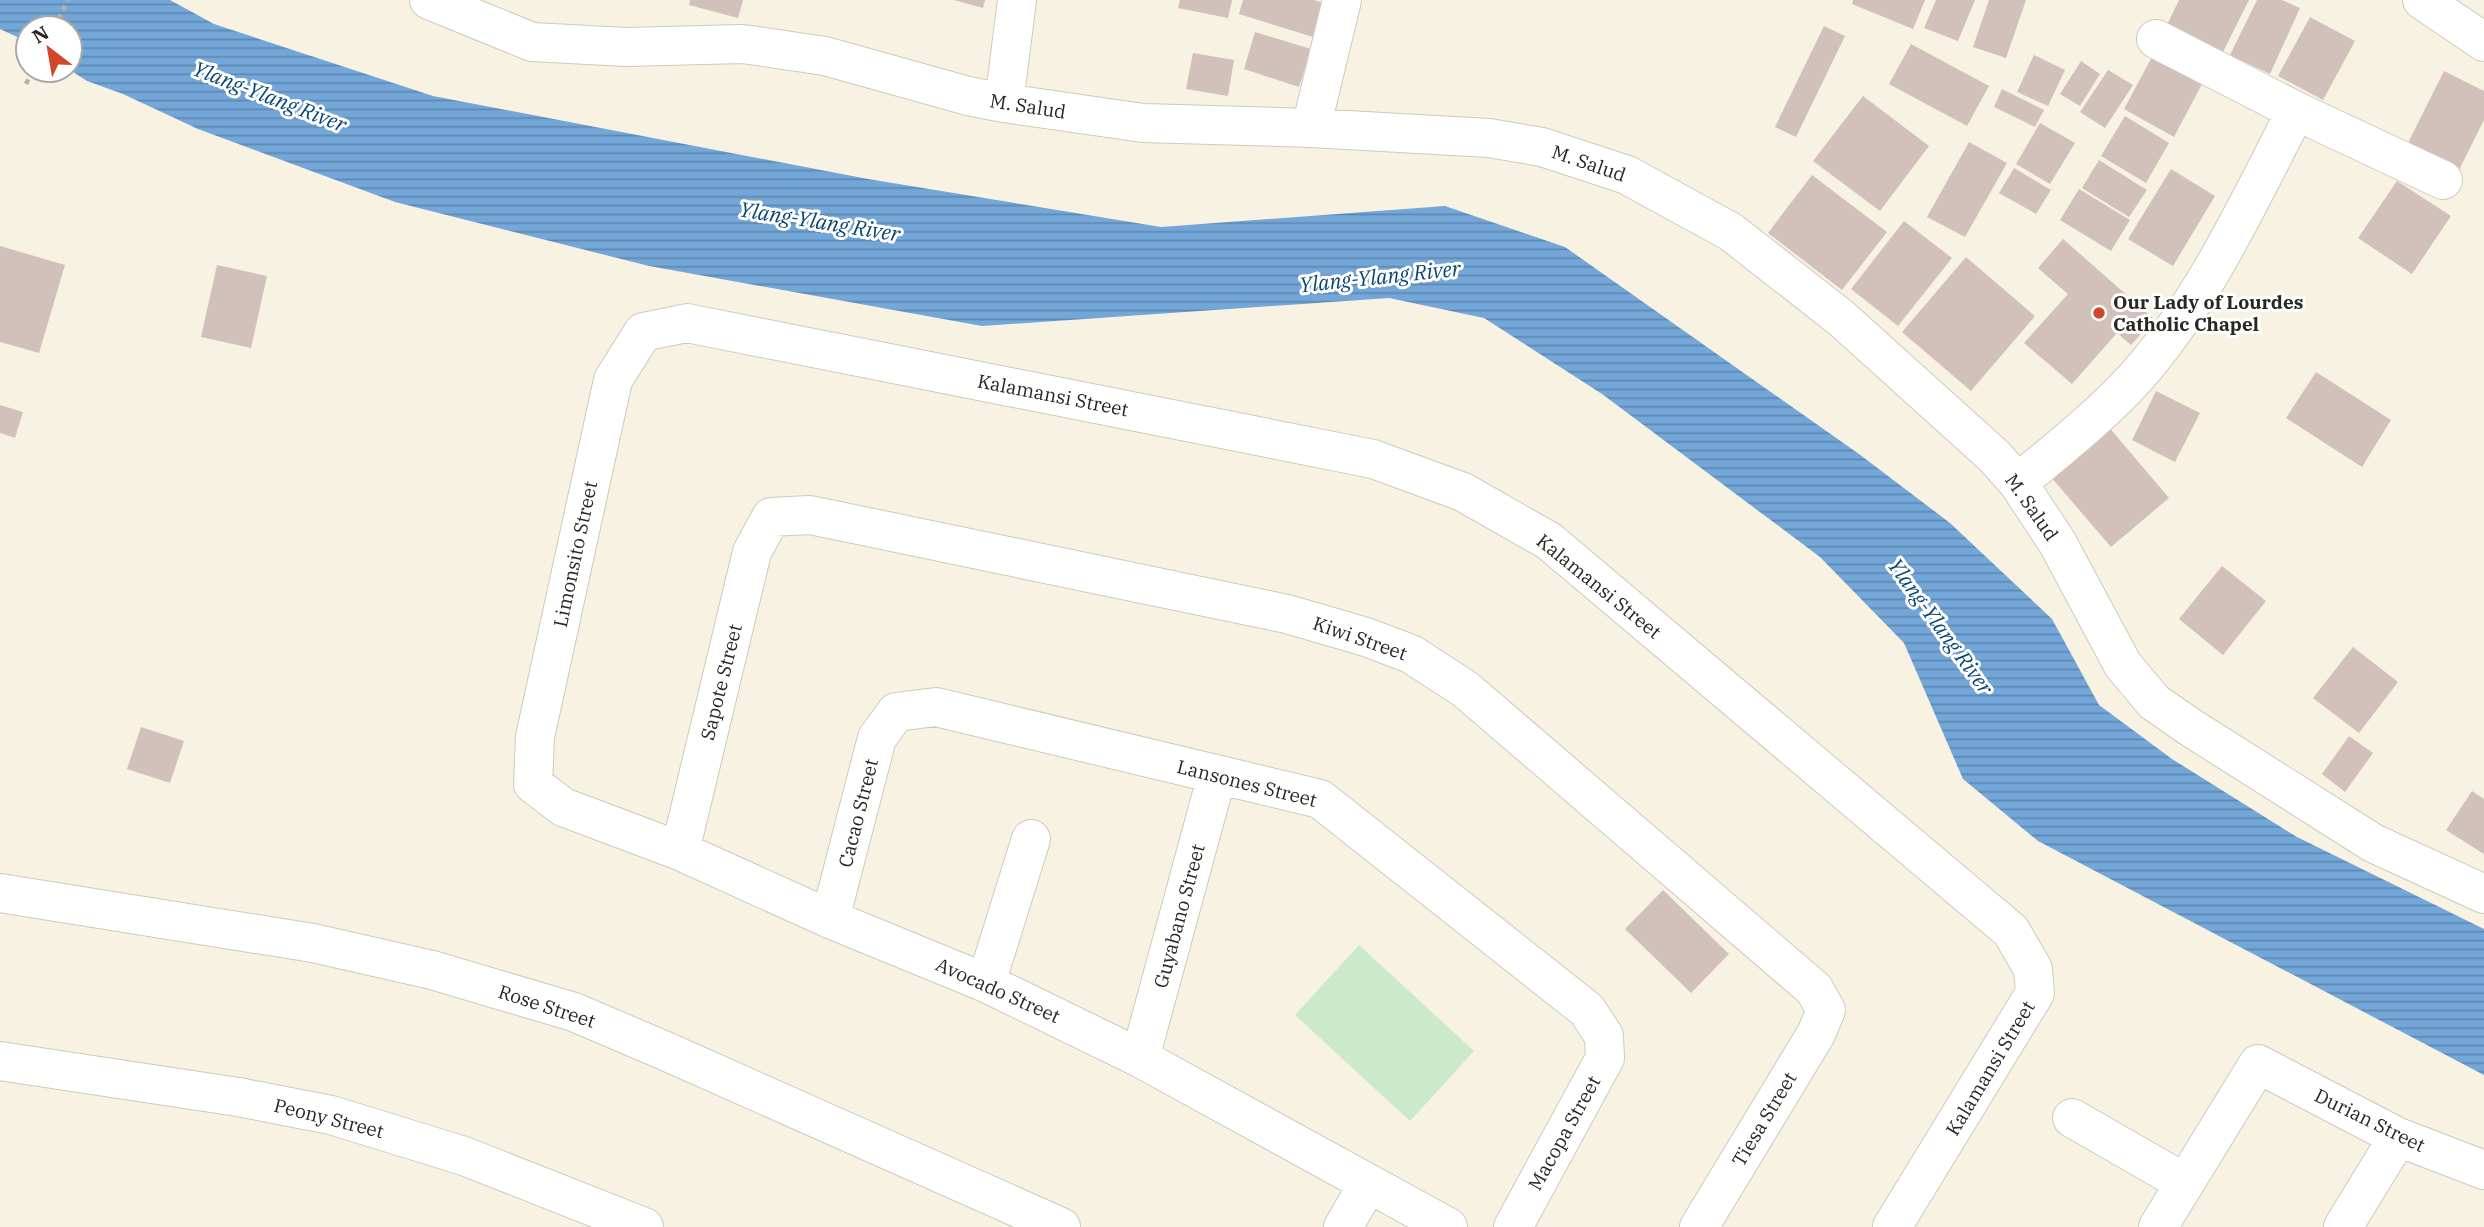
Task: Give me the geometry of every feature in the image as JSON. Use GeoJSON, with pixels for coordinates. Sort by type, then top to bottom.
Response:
{"type":"FeatureCollection","features":[{"type":"Feature","properties":{"kind":"street","name":"M. Salud"},"geometry":{"type":"LineString","coordinates":[[429,0],[531,42],[626,47],[743,44],[825,56],[968,96],[1004,103],[1143,123],[1311,128],[1489,138],[1542,147],[1627,175],[1731,232],[1819,301],[1994,456],[2018,483],[2057,542],[2123,666],[2154,702],[2373,843],[2484,894]]}},
{"type":"Feature","properties":{"kind":"street"},"geometry":{"type":"LineString","coordinates":[[1004,103],[1017,0]]}},
{"type":"Feature","properties":{"kind":"street"},"geometry":{"type":"LineString","coordinates":[[1311,128],[1342,0]]}},
{"type":"Feature","properties":{"kind":"street"},"geometry":{"type":"LineString","coordinates":[[2422,0],[2484,42]]}},
{"type":"Feature","properties":{"kind":"street"},"geometry":{"type":"LineString","coordinates":[[2156,39],[2297,111],[2443,180]]}},
{"type":"Feature","properties":{"kind":"street"},"geometry":{"type":"LineString","coordinates":[[2018,483],[2110,404],[2138,374],[2187,310],[2297,111]]}},
{"type":"Feature","properties":{"kind":"street","name":"Kalamansi Street"},"geometry":{"type":"LineString","coordinates":[[643,331],[687,323],[1373,459],[1463,492],[1549,541],[2011,931],[2033,969],[2035,993],[1892,1227]]}},
{"type":"Feature","properties":{"kind":"street","name":"Limonsito Street"},"geometry":{"type":"LineString","coordinates":[[533,784],[536,737],[613,380],[643,331]]}},
{"type":"Feature","properties":{"kind":"street","name":"Kiwi Street"},"geometry":{"type":"LineString","coordinates":[[771,517],[810,515],[1287,614],[1366,637],[1411,654],[1465,689],[1814,989],[1826,1010]]}},
{"type":"Feature","properties":{"kind":"street","name":"Sapote Street"},"geometry":{"type":"LineString","coordinates":[[680,851],[752,552],[771,517]]}},
{"type":"Feature","properties":{"kind":"street","name":"Lansones Street"},"geometry":{"type":"LineString","coordinates":[[896,712],[936,707],[1320,799],[1587,1010],[1604,1035]]}},
{"type":"Feature","properties":{"kind":"street","name":"Cacao Street"},"geometry":{"type":"LineString","coordinates":[[830,919],[877,738],[896,712]]}},
{"type":"Feature","properties":{"kind":"street","name":"Guyabano Street"},"geometry":{"type":"LineString","coordinates":[[1140,1058],[1217,775]]}},
{"type":"Feature","properties":{"kind":"street","name":"Avocado Street"},"geometry":{"type":"LineString","coordinates":[[533,784],[563,807],[680,851],[830,919],[986,983],[1140,1058],[1448,1227]]}},
{"type":"Feature","properties":{"kind":"street"},"geometry":{"type":"LineString","coordinates":[[986,983],[1031,839]]}},
{"type":"Feature","properties":{"kind":"street","name":"Rose Street"},"geometry":{"type":"LineString","coordinates":[[0,893],[313,943],[432,970],[574,1012],[1061,1227]]}},
{"type":"Feature","properties":{"kind":"street","name":"Tiesa Street"},"geometry":{"type":"LineString","coordinates":[[1699,1227],[1816,1034],[1826,1010]]}},
{"type":"Feature","properties":{"kind":"street","name":"Macopa Street"},"geometry":{"type":"LineString","coordinates":[[1513,1227],[1605,1058],[1604,1035]]}},
{"type":"Feature","properties":{"kind":"street","name":"Peony Street"},"geometry":{"type":"LineString","coordinates":[[0,1061],[239,1097],[331,1115],[464,1157],[644,1227]]}},
{"type":"Feature","properties":{"kind":"street","name":"Durian Street"},"geometry":{"type":"LineString","coordinates":[[2185,1183],[2258,1064],[2398,1137],[2484,1170]]}},
{"type":"Feature","properties":{"kind":"street"},"geometry":{"type":"LineString","coordinates":[[2073,1118],[2185,1183],[2158,1227]]}},
{"type":"Feature","properties":{"kind":"street"},"geometry":{"type":"LineString","coordinates":[[2343,1227],[2398,1137]]}},
{"type":"Feature","properties":{"kind":"street"},"geometry":{"type":"LineString","coordinates":[[1343,1227],[1368,1184]]}},
{"type":"Feature","properties":{"kind":"green space"},"geometry":{"type":"Polygon","coordinates":[[[1359,945],[1474,1051],[1410,1121],[1295,1015],[1359,945]]]}},
{"type":"Feature","properties":{"kind":"water","name":"Ylang-Ylang River"},"geometry":{"type":"Polygon","coordinates":[[[0,0],[170,0],[214,24],[433,96],[868,179],[1161,227],[1445,206],[1565,247],[1859,454],[1950,523],[2052,619],[2099,705],[2172,759],[2297,837],[2484,929],[2484,1075],[2038,841],[1963,779],[1904,643],[1820,557],[1602,394],[1484,318],[1389,298],[982,326],[649,266],[395,202],[198,129],[123,94],[87,81],[84,79],[84,14],[14,14],[14,36],[0,29],[0,0]]]}},
{"type":"Feature","properties":{"kind":"building"},"geometry":{"type":"Polygon","coordinates":[[[690,0],[743,0],[738,18],[689,5],[690,0]]]}},
{"type":"Feature","properties":{"kind":"building"},"geometry":{"type":"Polygon","coordinates":[[[954,0],[985,0],[983,8],[954,0]]]}},
{"type":"Feature","properties":{"kind":"building"},"geometry":{"type":"Polygon","coordinates":[[[1180,0],[1232,0],[1228,18],[1178,8],[1180,0]]]}},
{"type":"Feature","properties":{"kind":"building"},"geometry":{"type":"Polygon","coordinates":[[[1243,0],[1314,0],[1324,3],[1313,37],[1239,14],[1243,0]]]}},
{"type":"Feature","properties":{"kind":"building"},"geometry":{"type":"Polygon","coordinates":[[[1853,0],[1925,0],[1913,29],[1852,4],[1853,0]]]}},
{"type":"Feature","properties":{"kind":"building"},"geometry":{"type":"Polygon","coordinates":[[[1936,0],[1975,0],[1958,41],[1924,28],[1936,0]]]}},
{"type":"Feature","properties":{"kind":"building"},"geometry":{"type":"Polygon","coordinates":[[[1989,0],[2026,0],[2006,58],[1973,47],[1989,0]]]}},
{"type":"Feature","properties":{"kind":"building"},"geometry":{"type":"Polygon","coordinates":[[[2179,0],[2249,0],[2223,52],[2167,25],[2179,0]]]}},
{"type":"Feature","properties":{"kind":"building"},"geometry":{"type":"Polygon","coordinates":[[[2257,0],[2282,0],[2300,8],[2270,74],[2230,55],[2257,0]]]}},
{"type":"Feature","properties":{"kind":"building"},"geometry":{"type":"Polygon","coordinates":[[[2310,17],[2355,41],[2323,100],[2278,76],[2310,17]]]}},
{"type":"Feature","properties":{"kind":"building"},"geometry":{"type":"Polygon","coordinates":[[[1824,26],[1845,36],[1796,137],[1775,127],[1824,26]]]}},
{"type":"Feature","properties":{"kind":"building"},"geometry":{"type":"Polygon","coordinates":[[[1255,32],[1311,49],[1299,87],[1244,69],[1255,32]]]}},
{"type":"Feature","properties":{"kind":"building"},"geometry":{"type":"Polygon","coordinates":[[[1911,44],[1989,86],[1967,126],[1889,84],[1911,44]]]}},
{"type":"Feature","properties":{"kind":"building"},"geometry":{"type":"Polygon","coordinates":[[[1193,53],[1234,60],[1228,96],[1186,89],[1193,53]]]}},
{"type":"Feature","properties":{"kind":"building"},"geometry":{"type":"Polygon","coordinates":[[[2034,55],[2065,70],[2048,106],[2017,92],[2034,55]]]}},
{"type":"Feature","properties":{"kind":"building"},"geometry":{"type":"Polygon","coordinates":[[[2152,57],[2202,84],[2174,137],[2124,109],[2152,57]]]}},
{"type":"Feature","properties":{"kind":"building"},"geometry":{"type":"Polygon","coordinates":[[[2081,61],[2100,74],[2080,106],[2060,94],[2081,61]]]}},
{"type":"Feature","properties":{"kind":"building"},"geometry":{"type":"Polygon","coordinates":[[[2108,70],[2133,85],[2105,128],[2080,112],[2108,70]]]}},
{"type":"Feature","properties":{"kind":"building"},"geometry":{"type":"Polygon","coordinates":[[[2444,71],[2484,91],[2484,120],[2456,176],[2404,151],[2444,71]]]}},
{"type":"Feature","properties":{"kind":"building"},"geometry":{"type":"Polygon","coordinates":[[[2002,89],[2044,110],[2035,127],[1994,107],[2002,89]]]}},
{"type":"Feature","properties":{"kind":"building"},"geometry":{"type":"Polygon","coordinates":[[[1863,96],[1929,146],[1880,211],[1813,161],[1863,96]]]}},
{"type":"Feature","properties":{"kind":"building"},"geometry":{"type":"Polygon","coordinates":[[[2125,116],[2169,143],[2146,183],[2101,156],[2125,116]]]}},
{"type":"Feature","properties":{"kind":"building"},"geometry":{"type":"Polygon","coordinates":[[[2040,123],[2075,143],[2050,184],[2016,164],[2040,123]]]}},
{"type":"Feature","properties":{"kind":"building"},"geometry":{"type":"Polygon","coordinates":[[[1969,142],[2007,163],[1965,237],[1927,217],[1969,142]]]}},
{"type":"Feature","properties":{"kind":"building"},"geometry":{"type":"Polygon","coordinates":[[[2099,160],[2147,190],[2129,217],[2082,188],[2099,160]]]}},
{"type":"Feature","properties":{"kind":"building"},"geometry":{"type":"Polygon","coordinates":[[[2014,168],[2051,190],[2036,214],[1999,193],[2014,168]]]}},
{"type":"Feature","properties":{"kind":"building"},"geometry":{"type":"Polygon","coordinates":[[[2171,169],[2215,196],[2173,266],[2128,239],[2171,169]]]}},
{"type":"Feature","properties":{"kind":"building"},"geometry":{"type":"Polygon","coordinates":[[[1812,175],[1887,232],[1842,290],[1768,233],[1812,175]]]}},
{"type":"Feature","properties":{"kind":"building"},"geometry":{"type":"Polygon","coordinates":[[[2397,181],[2451,216],[2412,274],[2358,238],[2397,181]]]}},
{"type":"Feature","properties":{"kind":"building"},"geometry":{"type":"Polygon","coordinates":[[[2079,189],[2130,220],[2111,251],[2060,220],[2079,189]]]}},
{"type":"Feature","properties":{"kind":"building"},"geometry":{"type":"Polygon","coordinates":[[[1904,221],[1952,258],[1898,326],[1851,289],[1904,221]]]}},
{"type":"Feature","properties":{"kind":"building","name":"Our Lady of Lourdes Catholic Chapel"},"geometry":{"type":"Polygon","coordinates":[[[2063,239],[2154,319],[2131,345],[2117,333],[2072,384],[2024,343],[2068,294],[2038,268],[2063,239]]]}},
{"type":"Feature","properties":{"kind":"building"},"geometry":{"type":"Polygon","coordinates":[[[0,246],[65,265],[39,353],[0,342],[0,246]]]}},
{"type":"Feature","properties":{"kind":"building"},"geometry":{"type":"Polygon","coordinates":[[[1966,257],[2035,316],[1971,391],[1902,332],[1966,257]]]}},
{"type":"Feature","properties":{"kind":"building"},"geometry":{"type":"Polygon","coordinates":[[[217,265],[267,276],[251,348],[201,337],[217,265]]]}},
{"type":"Feature","properties":{"kind":"building"},"geometry":{"type":"Polygon","coordinates":[[[2316,372],[2391,420],[2362,467],[2286,418],[2316,372]]]}},
{"type":"Feature","properties":{"kind":"building"},"geometry":{"type":"Polygon","coordinates":[[[2156,391],[2200,413],[2175,462],[2132,440],[2156,391]]]}},
{"type":"Feature","properties":{"kind":"building"},"geometry":{"type":"Polygon","coordinates":[[[0,405],[23,412],[15,438],[0,433],[0,405]]]}},
{"type":"Feature","properties":{"kind":"building"},"geometry":{"type":"Polygon","coordinates":[[[2102,419],[2169,498],[2111,547],[2044,469],[2102,419]]]}},
{"type":"Feature","properties":{"kind":"building"},"geometry":{"type":"Polygon","coordinates":[[[2222,566],[2266,601],[2223,655],[2179,619],[2222,566]]]}},
{"type":"Feature","properties":{"kind":"building"},"geometry":{"type":"Polygon","coordinates":[[[2353,647],[2398,682],[2359,733],[2313,698],[2353,647]]]}},
{"type":"Feature","properties":{"kind":"building"},"geometry":{"type":"Polygon","coordinates":[[[141,727],[184,741],[170,783],[127,769],[141,727]]]}},
{"type":"Feature","properties":{"kind":"building"},"geometry":{"type":"Polygon","coordinates":[[[2349,736],[2373,753],[2345,792],[2322,774],[2349,736]]]}},
{"type":"Feature","properties":{"kind":"building"},"geometry":{"type":"Polygon","coordinates":[[[2472,791],[2484,799],[2484,854],[2446,830],[2472,791]]]}},
{"type":"Feature","properties":{"kind":"building"},"geometry":{"type":"Polygon","coordinates":[[[1663,890],[1729,954],[1691,993],[1625,929],[1663,890]]]}},
{"type":"Feature","properties":{"kind":"place","name":"Our Lady of Lourdes Catholic Chapel"},"geometry":{"type":"Point","coordinates":[2099,313]}}]}
